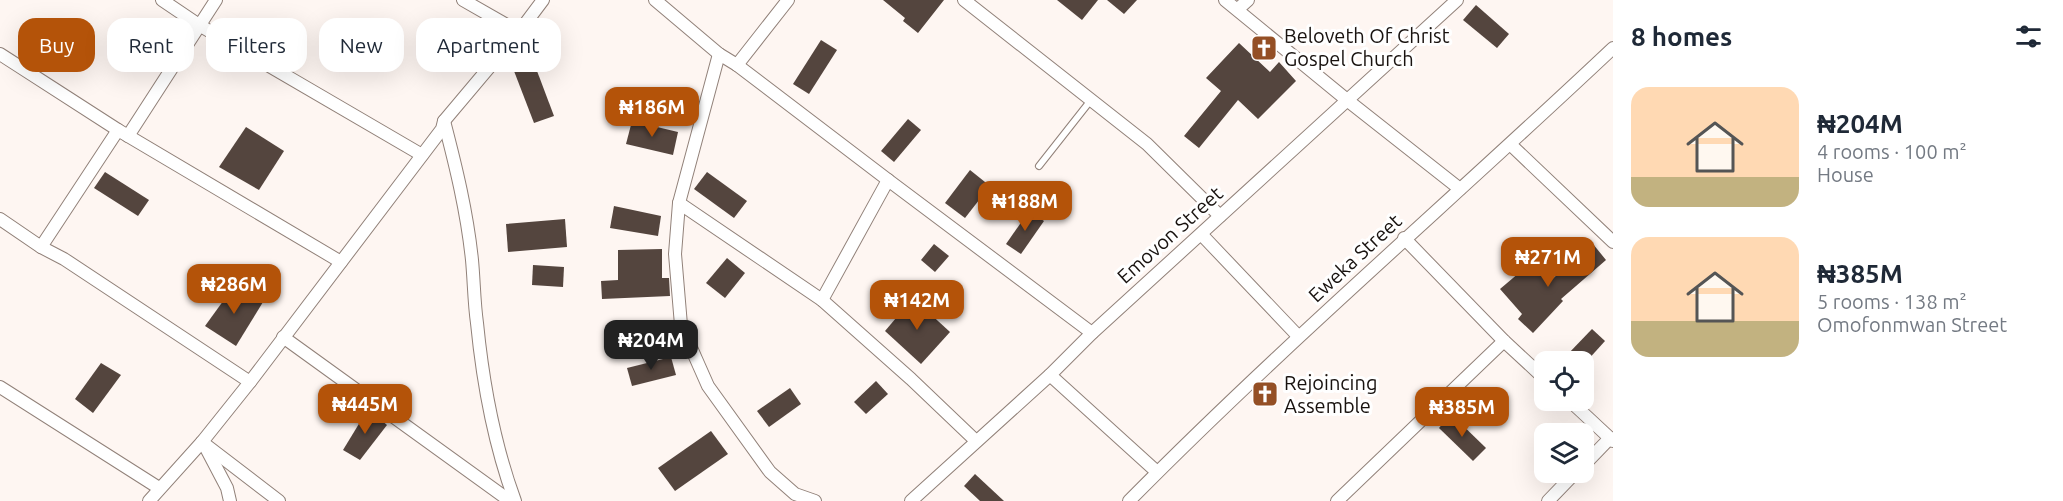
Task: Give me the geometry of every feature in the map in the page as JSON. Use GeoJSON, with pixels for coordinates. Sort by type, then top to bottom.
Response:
{"type":"FeatureCollection","features":[{"type":"Feature","properties":{"kind":"street"},"geometry":{"type":"LineString","coordinates":[[162,0],[199,25],[422,155]]}},
{"type":"Feature","properties":{"kind":"street"},"geometry":{"type":"LineString","coordinates":[[41,247],[216,0]]}},
{"type":"Feature","properties":{"kind":"street"},"geometry":{"type":"LineString","coordinates":[[463,0],[494,18]]}},
{"type":"Feature","properties":{"kind":"street"},"geometry":{"type":"LineString","coordinates":[[530,18],[543,0]]}},
{"type":"Feature","properties":{"kind":"street"},"geometry":{"type":"LineString","coordinates":[[655,0],[719,54],[737,65],[1092,333]]}},
{"type":"Feature","properties":{"kind":"street"},"geometry":{"type":"LineString","coordinates":[[737,65],[788,0]]}},
{"type":"Feature","properties":{"kind":"street"},"geometry":{"type":"LineString","coordinates":[[964,0],[1147,144],[1220,216]]}},
{"type":"Feature","properties":{"kind":"street"},"geometry":{"type":"LineString","coordinates":[[1225,0],[1460,189]]}},
{"type":"Feature","properties":{"kind":"street"},"geometry":{"type":"LineString","coordinates":[[1238,9],[1248,0]]}},
{"type":"Feature","properties":{"kind":"street","name":"Emovon Street"},"geometry":{"type":"LineString","coordinates":[[911,501],[1457,0]]}},
{"type":"Feature","properties":{"kind":"street","name":"Eweka Street"},"geometry":{"type":"LineString","coordinates":[[1129,501],[1299,336],[1404,238],[1511,145],[1613,48]]}},
{"type":"Feature","properties":{"kind":"street"},"geometry":{"type":"LineString","coordinates":[[0,54],[123,133],[341,262]]}},
{"type":"Feature","properties":{"kind":"street"},"geometry":{"type":"LineString","coordinates":[[719,54],[679,203],[675,254],[681,325],[708,386],[770,472],[795,494],[815,501]]}},
{"type":"Feature","properties":{"kind":"street"},"geometry":{"type":"LineString","coordinates":[[149,501],[202,442],[250,382],[442,129],[444,121],[485,72]]}},
{"type":"Feature","properties":{"kind":"street"},"geometry":{"type":"LineString","coordinates":[[444,121],[463,197],[486,392],[502,465],[515,501]]}},
{"type":"Feature","properties":{"kind":"street"},"geometry":{"type":"LineString","coordinates":[[1511,145],[1613,242]]}},
{"type":"Feature","properties":{"kind":"street"},"geometry":{"type":"LineString","coordinates":[[822,300],[888,180]]}},
{"type":"Feature","properties":{"kind":"street"},"geometry":{"type":"LineString","coordinates":[[679,203],[822,300],[911,379],[976,441]]}},
{"type":"Feature","properties":{"kind":"street"},"geometry":{"type":"LineString","coordinates":[[0,219],[250,382]]}},
{"type":"Feature","properties":{"kind":"street"},"geometry":{"type":"LineString","coordinates":[[1201,234],[1299,336]]}},
{"type":"Feature","properties":{"kind":"street"},"geometry":{"type":"LineString","coordinates":[[1404,238],[1534,369]]}},
{"type":"Feature","properties":{"kind":"street"},"geometry":{"type":"LineString","coordinates":[[283,338],[510,501]]}},
{"type":"Feature","properties":{"kind":"street"},"geometry":{"type":"LineString","coordinates":[[1337,501],[1504,341]]}},
{"type":"Feature","properties":{"kind":"street"},"geometry":{"type":"LineString","coordinates":[[1050,375],[1157,472]]}},
{"type":"Feature","properties":{"kind":"street"},"geometry":{"type":"LineString","coordinates":[[0,387],[159,488]]}},
{"type":"Feature","properties":{"kind":"street"},"geometry":{"type":"LineString","coordinates":[[1581,411],[1612,440],[1594,456]]}},
{"type":"Feature","properties":{"kind":"street"},"geometry":{"type":"LineString","coordinates":[[202,442],[227,488],[230,501]]}},
{"type":"Feature","properties":{"kind":"street"},"geometry":{"type":"LineString","coordinates":[[202,442],[279,501]]}},
{"type":"Feature","properties":{"kind":"street"},"geometry":{"type":"LineString","coordinates":[[1548,501],[1565,483]]}},
{"type":"Feature","properties":{"kind":"lane"},"geometry":{"type":"LineString","coordinates":[[1039,166],[1092,100]]}},
{"type":"Feature","properties":{"kind":"building"},"geometry":{"type":"Polygon","coordinates":[[[883,0],[944,0],[918,33],[903,21],[905,18],[883,0]]]}},
{"type":"Feature","properties":{"kind":"building"},"geometry":{"type":"Polygon","coordinates":[[[1057,0],[1098,0],[1082,20],[1057,0]]]}},
{"type":"Feature","properties":{"kind":"building"},"geometry":{"type":"Polygon","coordinates":[[[1107,0],[1137,0],[1124,14],[1107,0]]]}},
{"type":"Feature","properties":{"kind":"building"},"geometry":{"type":"Polygon","coordinates":[[[1476,5],[1509,34],[1497,48],[1463,20],[1476,5]]]}},
{"type":"Feature","properties":{"kind":"building"},"geometry":{"type":"Polygon","coordinates":[[[821,40],[837,50],[809,94],[793,84],[821,40]]]}},
{"type":"Feature","properties":{"kind":"building"},"geometry":{"type":"Polygon","coordinates":[[[1239,43],[1270,72],[1279,62],[1296,81],[1258,119],[1238,100],[1199,148],[1184,136],[1221,91],[1206,78],[1239,43]]]}},
{"type":"Feature","properties":{"kind":"building"},"geometry":{"type":"Polygon","coordinates":[[[514,72],[537,72],[554,116],[534,123],[514,72]]]}},
{"type":"Feature","properties":{"kind":"building"},"geometry":{"type":"Polygon","coordinates":[[[908,119],[921,130],[894,162],[881,151],[908,119]]]}},
{"type":"Feature","properties":{"kind":"building"},"geometry":{"type":"Polygon","coordinates":[[[632,121],[678,132],[673,155],[626,144],[632,121]]]}},
{"type":"Feature","properties":{"kind":"building"},"geometry":{"type":"Polygon","coordinates":[[[246,127],[284,151],[259,190],[219,167],[246,127]]]}},
{"type":"Feature","properties":{"kind":"building"},"geometry":{"type":"Polygon","coordinates":[[[970,170],[990,186],[965,218],[945,203],[970,170]]]}},
{"type":"Feature","properties":{"kind":"building"},"geometry":{"type":"Polygon","coordinates":[[[105,172],[149,200],[138,216],[94,188],[105,172]]]}},
{"type":"Feature","properties":{"kind":"building"},"geometry":{"type":"Polygon","coordinates":[[[707,172],[747,201],[734,218],[694,189],[707,172]]]}},
{"type":"Feature","properties":{"kind":"building"},"geometry":{"type":"Polygon","coordinates":[[[614,206],[661,216],[658,236],[610,228],[614,206]]]}},
{"type":"Feature","properties":{"kind":"building"},"geometry":{"type":"Polygon","coordinates":[[[1029,211],[1044,221],[1021,254],[1006,244],[1029,211]]]}},
{"type":"Feature","properties":{"kind":"building"},"geometry":{"type":"Polygon","coordinates":[[[565,219],[567,247],[508,252],[506,224],[565,219]]]}},
{"type":"Feature","properties":{"kind":"building"},"geometry":{"type":"Polygon","coordinates":[[[934,244],[949,256],[935,272],[921,260],[934,244]]]}},
{"type":"Feature","properties":{"kind":"building"},"geometry":{"type":"Polygon","coordinates":[[[1593,244],[1606,260],[1561,299],[1563,301],[1533,333],[1518,319],[1522,314],[1500,289],[1533,261],[1550,281],[1593,244]]]}},
{"type":"Feature","properties":{"kind":"building"},"geometry":{"type":"Polygon","coordinates":[[[662,249],[662,278],[669,278],[670,296],[602,299],[601,281],[618,280],[618,250],[662,249]]]}},
{"type":"Feature","properties":{"kind":"building"},"geometry":{"type":"Polygon","coordinates":[[[727,258],[745,273],[725,298],[706,283],[727,258]]]}},
{"type":"Feature","properties":{"kind":"building"},"geometry":{"type":"Polygon","coordinates":[[[533,265],[564,267],[563,287],[532,285],[533,265]]]}},
{"type":"Feature","properties":{"kind":"building"},"geometry":{"type":"Polygon","coordinates":[[[234,286],[263,302],[236,346],[205,326],[234,286]]]}},
{"type":"Feature","properties":{"kind":"building"},"geometry":{"type":"Polygon","coordinates":[[[913,298],[950,332],[921,364],[885,331],[913,298]]]}},
{"type":"Feature","properties":{"kind":"building"},"geometry":{"type":"Polygon","coordinates":[[[1592,329],[1605,341],[1594,353],[1594,351],[1571,351],[1592,329]]]}},
{"type":"Feature","properties":{"kind":"building"},"geometry":{"type":"Polygon","coordinates":[[[671,357],[676,375],[632,386],[627,368],[671,357]]]}},
{"type":"Feature","properties":{"kind":"building"},"geometry":{"type":"Polygon","coordinates":[[[101,363],[121,375],[93,413],[75,399],[101,363]]]}},
{"type":"Feature","properties":{"kind":"building"},"geometry":{"type":"Polygon","coordinates":[[[876,381],[888,394],[866,414],[854,402],[876,381]]]}},
{"type":"Feature","properties":{"kind":"building"},"geometry":{"type":"Polygon","coordinates":[[[790,388],[801,404],[769,427],[757,411],[790,388]]]}},
{"type":"Feature","properties":{"kind":"building"},"geometry":{"type":"Polygon","coordinates":[[[368,409],[387,425],[360,460],[343,450],[368,409]]]}},
{"type":"Feature","properties":{"kind":"building"},"geometry":{"type":"Polygon","coordinates":[[[1451,414],[1486,448],[1473,461],[1439,428],[1451,414]]]}},
{"type":"Feature","properties":{"kind":"building"},"geometry":{"type":"Polygon","coordinates":[[[711,431],[728,454],[675,491],[658,468],[711,431]]]}},
{"type":"Feature","properties":{"kind":"building"},"geometry":{"type":"Polygon","coordinates":[[[975,474],[1004,501],[980,501],[964,486],[975,474]]]}},
{"type":"Feature","properties":{"kind":"place","name":"Beloveth Of Christ Gospel Church"},"geometry":{"type":"Point","coordinates":[1264,48]}},
{"type":"Feature","properties":{"kind":"place","name":"Rejoincing Assemble"},"geometry":{"type":"Point","coordinates":[1265,394]}}]}
